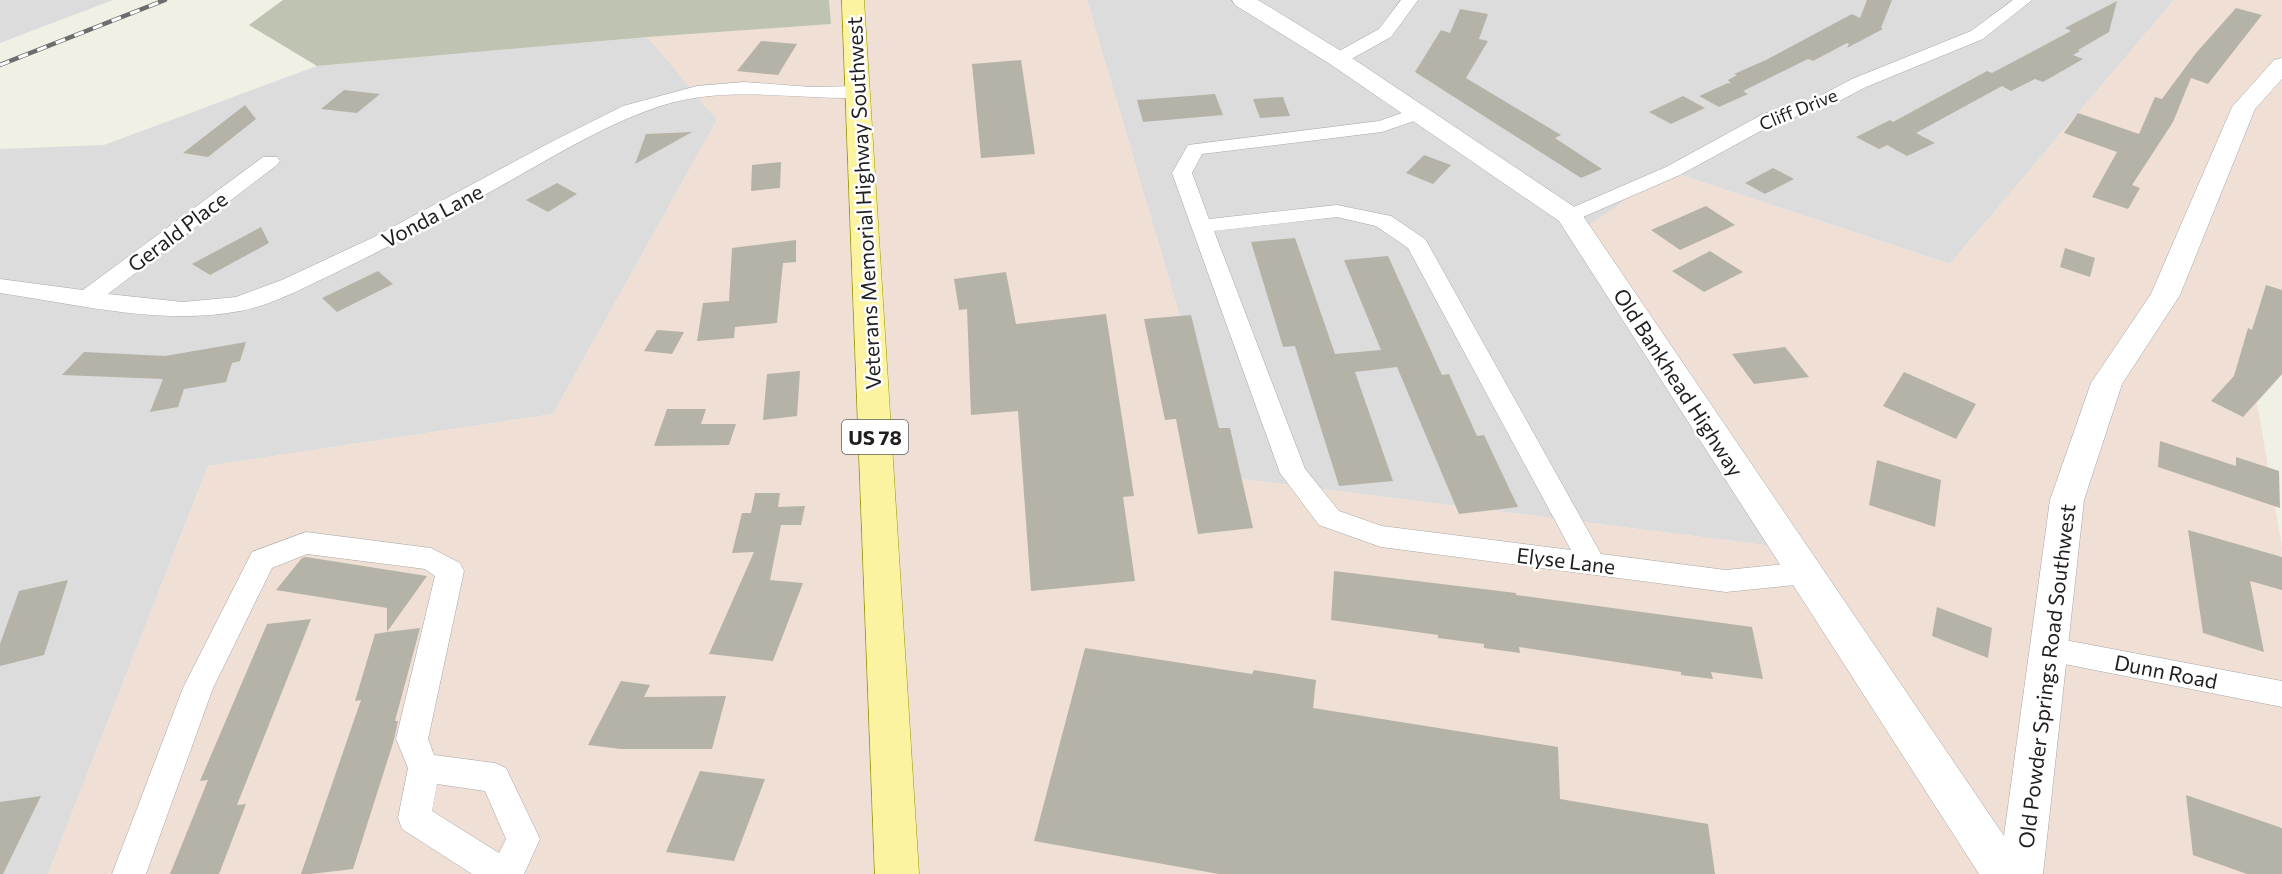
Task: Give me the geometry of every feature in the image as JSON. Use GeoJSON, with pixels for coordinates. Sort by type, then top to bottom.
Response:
{"type":"FeatureCollection","features":[{"type":"Feature","properties":{"kind":"main road","name":"Veterans Memorial Highway Southwest"},"geometry":{"type":"LineString","coordinates":[[852,0],[897,874]]}},
{"type":"Feature","properties":{"kind":"street","name":"Old Bankhead Highway"},"geometry":{"type":"LineString","coordinates":[[1243,0],[1338,59],[1569,216],[2004,874]]}},
{"type":"Feature","properties":{"kind":"street"},"geometry":{"type":"LineString","coordinates":[[1338,59],[1385,33],[1410,0]]}},
{"type":"Feature","properties":{"kind":"street","name":"Cliff Drive"},"geometry":{"type":"LineString","coordinates":[[1569,216],[1673,171],[1770,118],[1819,104],[1859,82],[1977,35],[2024,0]]}},
{"type":"Feature","properties":{"kind":"street","name":"Old Powder Springs Road Southwest"},"geometry":{"type":"LineString","coordinates":[[2021,874],[2067,500],[2107,382],[2165,295],[2244,107],[2282,65]]}},
{"type":"Feature","properties":{"kind":"street","name":"Vonda Lane"},"geometry":{"type":"LineString","coordinates":[[0,286],[85,300],[183,309],[219,308],[239,304],[290,285],[382,242],[558,146],[630,110],[697,92],[744,88],[812,93],[858,92]]}},
{"type":"Feature","properties":{"kind":"street"},"geometry":{"type":"LineString","coordinates":[[1419,113],[1382,126],[1195,149],[1182,173],[1201,226],[1337,211],[1383,221],[1418,244],[1592,563]]}},
{"type":"Feature","properties":{"kind":"street","name":"Gerald Place"},"geometry":{"type":"LineString","coordinates":[[85,300],[270,161]]}},
{"type":"Feature","properties":{"kind":"street","name":"Elyse Lane"},"geometry":{"type":"LineString","coordinates":[[1201,226],[1293,473],[1329,518],[1381,536],[1726,581],[1805,573]]}},
{"type":"Feature","properties":{"kind":"street"},"geometry":{"type":"LineString","coordinates":[[129,874],[198,688],[262,560],[306,543],[431,559],[450,571],[412,739],[424,768],[414,818],[502,874]]}},
{"type":"Feature","properties":{"kind":"street","name":"Dunn Road"},"geometry":{"type":"LineString","coordinates":[[2049,649],[2282,694]]}},
{"type":"Feature","properties":{"kind":"street"},"geometry":{"type":"LineString","coordinates":[[424,768],[495,778],[523,839],[507,874]]}},
{"type":"Feature","properties":{"kind":"shaded area"},"geometry":{"type":"Polygon","coordinates":[[[0,0],[113,0],[0,43],[0,0]]]}},
{"type":"Feature","properties":{"kind":"shaded area"},"geometry":{"type":"Polygon","coordinates":[[[283,0],[829,0],[831,24],[648,37],[317,66],[249,25],[283,0]]]}},
{"type":"Feature","properties":{"kind":"shaded area"},"geometry":{"type":"Polygon","coordinates":[[[829,0],[1087,0],[1227,477],[1780,547],[1574,235],[1669,171],[1950,264],[2174,0],[2282,0],[2282,375],[2257,403],[2282,547],[2282,874],[48,874],[208,466],[553,414],[717,120],[648,37],[831,24],[829,0]]]}},
{"type":"Feature","properties":{"kind":"shaded area"},"geometry":{"type":"Polygon","coordinates":[[[1087,0],[2174,0],[1950,264],[1669,171],[1780,547],[1227,477],[1087,0]]]}},
{"type":"Feature","properties":{"kind":"shaded area"},"geometry":{"type":"Polygon","coordinates":[[[648,37],[717,120],[553,414],[208,466],[48,874],[0,874],[0,149],[104,145],[317,66],[648,37]]]}},
{"type":"Feature","properties":{"kind":"building"},"geometry":{"type":"Polygon","coordinates":[[[1867,0],[1892,0],[1881,28],[1883,29],[1847,48],[1849,44],[1847,43],[1813,61],[1808,59],[1743,91],[1748,94],[1719,107],[1699,96],[1728,83],[1731,84],[1728,80],[1737,75],[1734,74],[1766,60],[1852,14],[1860,18],[1867,0]]]}},
{"type":"Feature","properties":{"kind":"building"},"geometry":{"type":"Polygon","coordinates":[[[2117,1],[2109,32],[2073,55],[2083,59],[2043,82],[2035,79],[2011,91],[2002,86],[1916,133],[1935,143],[1907,156],[1887,145],[1879,149],[1856,137],[1890,120],[1893,122],[1987,71],[1992,73],[2071,31],[2065,28],[2117,1]]]}},
{"type":"Feature","properties":{"kind":"building"},"geometry":{"type":"Polygon","coordinates":[[[2236,8],[2262,15],[2208,84],[2191,78],[2173,122],[2132,185],[2140,188],[2128,209],[2092,197],[2117,152],[2064,133],[2078,113],[2139,134],[2155,97],[2162,99],[2196,53],[2236,8]]]}},
{"type":"Feature","properties":{"kind":"building"},"geometry":{"type":"Polygon","coordinates":[[[1460,9],[1488,14],[1479,39],[1488,41],[1466,78],[1561,135],[1555,138],[1602,169],[1581,178],[1415,72],[1441,30],[1450,33],[1460,9]]]}},
{"type":"Feature","properties":{"kind":"building"},"geometry":{"type":"Polygon","coordinates":[[[761,41],[797,44],[778,75],[737,71],[761,41]]]}},
{"type":"Feature","properties":{"kind":"building"},"geometry":{"type":"Polygon","coordinates":[[[1021,60],[1035,154],[981,158],[972,64],[1021,60]]]}},
{"type":"Feature","properties":{"kind":"building"},"geometry":{"type":"Polygon","coordinates":[[[344,90],[380,94],[357,113],[321,109],[344,90]]]}},
{"type":"Feature","properties":{"kind":"building"},"geometry":{"type":"Polygon","coordinates":[[[1215,94],[1223,115],[1143,122],[1137,100],[1215,94]]]}},
{"type":"Feature","properties":{"kind":"building"},"geometry":{"type":"Polygon","coordinates":[[[1683,96],[1705,108],[1671,124],[1649,112],[1683,96]]]}},
{"type":"Feature","properties":{"kind":"building"},"geometry":{"type":"Polygon","coordinates":[[[1283,97],[1290,116],[1260,118],[1253,99],[1283,97]]]}},
{"type":"Feature","properties":{"kind":"building"},"geometry":{"type":"Polygon","coordinates":[[[245,105],[256,119],[208,157],[183,153],[245,105]]]}},
{"type":"Feature","properties":{"kind":"building"},"geometry":{"type":"Polygon","coordinates":[[[692,132],[635,164],[646,134],[692,132]]]}},
{"type":"Feature","properties":{"kind":"building"},"geometry":{"type":"Polygon","coordinates":[[[1424,155],[1451,165],[1433,184],[1406,173],[1424,155]]]}},
{"type":"Feature","properties":{"kind":"building"},"geometry":{"type":"Polygon","coordinates":[[[781,162],[780,188],[751,191],[752,165],[781,162]]]}},
{"type":"Feature","properties":{"kind":"building"},"geometry":{"type":"Polygon","coordinates":[[[1773,168],[1794,179],[1765,194],[1745,183],[1773,168]]]}},
{"type":"Feature","properties":{"kind":"building"},"geometry":{"type":"Polygon","coordinates":[[[557,183],[577,194],[548,212],[526,200],[557,183]]]}},
{"type":"Feature","properties":{"kind":"building"},"geometry":{"type":"Polygon","coordinates":[[[1706,206],[1735,225],[1680,250],[1651,230],[1706,206]]]}},
{"type":"Feature","properties":{"kind":"building"},"geometry":{"type":"Polygon","coordinates":[[[261,227],[269,243],[210,275],[192,264],[261,227]]]}},
{"type":"Feature","properties":{"kind":"building"},"geometry":{"type":"Polygon","coordinates":[[[1295,238],[1335,354],[1381,350],[1344,260],[1388,256],[1442,375],[1449,374],[1477,436],[1484,435],[1518,507],[1459,514],[1397,367],[1355,372],[1393,481],[1339,486],[1295,346],[1283,347],[1251,242],[1295,238]]]}},
{"type":"Feature","properties":{"kind":"building"},"geometry":{"type":"Polygon","coordinates":[[[796,240],[796,262],[783,263],[777,323],[735,327],[734,338],[697,341],[703,303],[729,301],[732,248],[796,240]]]}},
{"type":"Feature","properties":{"kind":"building"},"geometry":{"type":"Polygon","coordinates":[[[2065,248],[2095,258],[2090,277],[2060,267],[2065,248]]]}},
{"type":"Feature","properties":{"kind":"building"},"geometry":{"type":"Polygon","coordinates":[[[1710,251],[1743,272],[1704,292],[1672,271],[1710,251]]]}},
{"type":"Feature","properties":{"kind":"building"},"geometry":{"type":"Polygon","coordinates":[[[378,271],[393,284],[337,312],[322,298],[378,271]]]}},
{"type":"Feature","properties":{"kind":"building"},"geometry":{"type":"Polygon","coordinates":[[[1006,272],[1016,324],[1106,314],[1134,496],[1123,497],[1135,581],[1031,591],[1018,411],[971,415],[967,309],[959,310],[954,279],[1006,272]]]}},
{"type":"Feature","properties":{"kind":"building"},"geometry":{"type":"Polygon","coordinates":[[[2266,285],[2282,290],[2282,374],[2243,417],[2211,401],[2234,376],[2248,328],[2252,330],[2266,285]]]}},
{"type":"Feature","properties":{"kind":"building"},"geometry":{"type":"Polygon","coordinates":[[[1191,315],[1219,428],[1230,428],[1253,528],[1198,534],[1176,419],[1165,420],[1144,319],[1191,315]]]}},
{"type":"Feature","properties":{"kind":"building"},"geometry":{"type":"Polygon","coordinates":[[[657,330],[684,332],[672,354],[644,351],[657,330]]]}},
{"type":"Feature","properties":{"kind":"building"},"geometry":{"type":"Polygon","coordinates":[[[246,342],[240,361],[232,363],[226,382],[184,389],[178,407],[150,412],[163,379],[62,375],[84,352],[165,356],[246,342]]]}},
{"type":"Feature","properties":{"kind":"building"},"geometry":{"type":"Polygon","coordinates":[[[1785,347],[1809,377],[1754,384],[1732,354],[1785,347]]]}},
{"type":"Feature","properties":{"kind":"building"},"geometry":{"type":"Polygon","coordinates":[[[800,371],[797,416],[763,420],[767,374],[800,371]]]}},
{"type":"Feature","properties":{"kind":"building"},"geometry":{"type":"Polygon","coordinates":[[[1904,372],[1976,404],[1956,439],[1883,406],[1904,372]]]}},
{"type":"Feature","properties":{"kind":"building"},"geometry":{"type":"Polygon","coordinates":[[[667,409],[706,409],[701,424],[736,424],[729,445],[654,446],[667,409]]]}},
{"type":"Feature","properties":{"kind":"building"},"geometry":{"type":"Polygon","coordinates":[[[2160,441],[2236,466],[2236,457],[2279,471],[2280,508],[2158,467],[2160,441]]]}},
{"type":"Feature","properties":{"kind":"building"},"geometry":{"type":"Polygon","coordinates":[[[1877,460],[1941,480],[1935,527],[1869,505],[1877,460]]]}},
{"type":"Feature","properties":{"kind":"building"},"geometry":{"type":"Polygon","coordinates":[[[755,493],[780,493],[778,507],[805,506],[801,525],[781,525],[770,580],[803,583],[773,661],[709,654],[754,552],[732,553],[742,513],[751,513],[755,493]]]}},
{"type":"Feature","properties":{"kind":"building"},"geometry":{"type":"Polygon","coordinates":[[[2188,530],[2282,557],[2282,590],[2250,581],[2264,652],[2203,633],[2188,530]]]}},
{"type":"Feature","properties":{"kind":"building"},"geometry":{"type":"Polygon","coordinates":[[[302,558],[427,576],[387,632],[387,608],[276,590],[302,558]]]}},
{"type":"Feature","properties":{"kind":"building"},"geometry":{"type":"Polygon","coordinates":[[[1334,571],[1516,593],[1516,595],[1752,627],[1763,679],[1711,672],[1713,679],[1681,675],[1681,672],[1519,647],[1520,653],[1484,648],[1484,644],[1438,638],[1438,635],[1331,620],[1334,571]]]}},
{"type":"Feature","properties":{"kind":"building"},"geometry":{"type":"Polygon","coordinates":[[[68,580],[44,655],[0,666],[0,644],[19,591],[68,580]]]}},
{"type":"Feature","properties":{"kind":"building"},"geometry":{"type":"Polygon","coordinates":[[[1937,607],[1992,628],[1988,658],[1932,636],[1937,607]]]}},
{"type":"Feature","properties":{"kind":"building"},"geometry":{"type":"Polygon","coordinates":[[[311,619],[237,805],[246,804],[219,874],[170,874],[208,780],[200,781],[267,624],[311,619]]]}},
{"type":"Feature","properties":{"kind":"building"},"geometry":{"type":"Polygon","coordinates":[[[420,628],[395,721],[398,721],[394,740],[353,869],[301,874],[361,700],[355,701],[375,634],[420,628]]]}},
{"type":"Feature","properties":{"kind":"building"},"geometry":{"type":"Polygon","coordinates":[[[1085,648],[1252,674],[1254,670],[1316,680],[1313,708],[1558,747],[1560,799],[1708,824],[1715,874],[1219,874],[1034,841],[1085,648]]]}},
{"type":"Feature","properties":{"kind":"building"},"geometry":{"type":"Polygon","coordinates":[[[621,681],[650,685],[644,697],[726,696],[712,749],[621,749],[588,745],[621,681]]]}},
{"type":"Feature","properties":{"kind":"building"},"geometry":{"type":"Polygon","coordinates":[[[700,771],[765,779],[734,861],[666,852],[700,771]]]}},
{"type":"Feature","properties":{"kind":"building"},"geometry":{"type":"Polygon","coordinates":[[[2186,795],[2282,828],[2282,874],[2247,874],[2193,855],[2186,795]]]}},
{"type":"Feature","properties":{"kind":"building"},"geometry":{"type":"Polygon","coordinates":[[[41,796],[3,874],[0,874],[0,802],[41,796]]]}},
{"type":"Feature","properties":{"kind":"railway"},"geometry":{"type":"LineString","coordinates":[[0,65],[165,0]]}}]}
